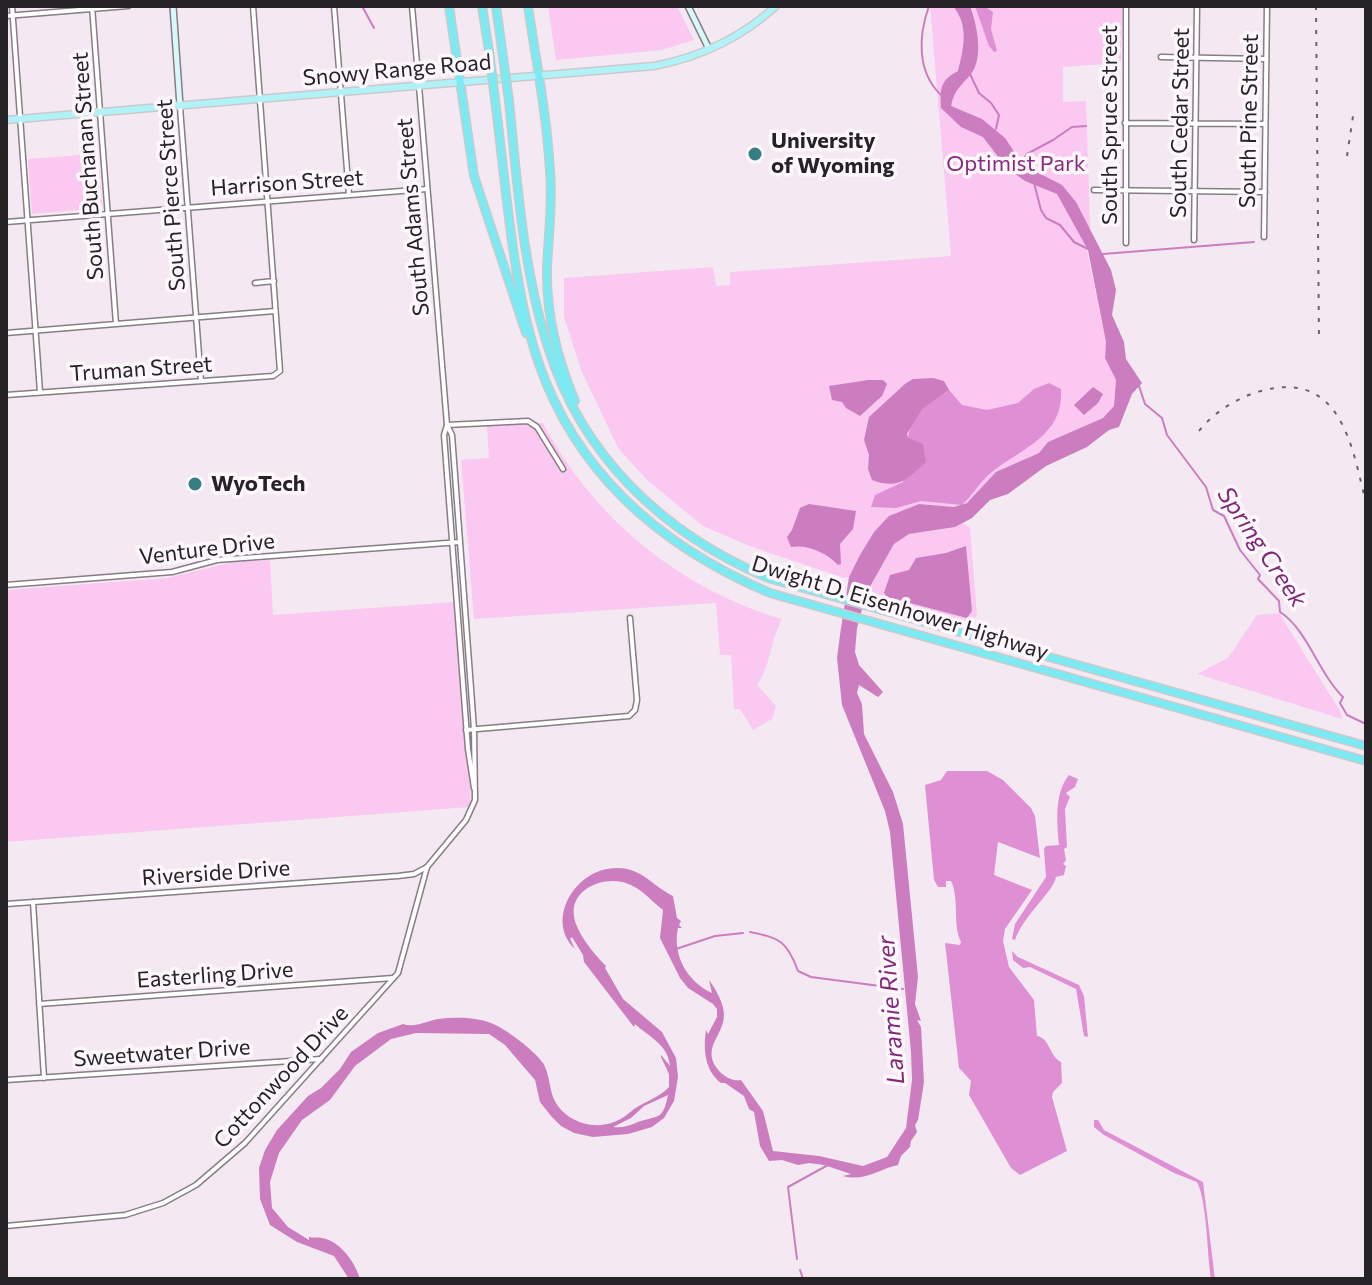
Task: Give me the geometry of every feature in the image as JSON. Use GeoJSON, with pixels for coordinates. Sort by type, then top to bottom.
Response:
{"type":"FeatureCollection","features":[{"type":"Feature","properties":{"kind":"highway"},"geometry":{"type":"LineString","coordinates":[[449,6],[474,176],[538,361]]}},
{"type":"Feature","properties":{"kind":"highway","name":"Dwight D. Eisenhower Highway"},"geometry":{"type":"LineString","coordinates":[[482,6],[518,268],[538,361],[560,412],[576,439],[643,518],[682,548],[770,593],[1366,761]]}},
{"type":"Feature","properties":{"kind":"highway","name":"Dwight D. Eisenhower Highway"},"geometry":{"type":"LineString","coordinates":[[496,6],[529,259],[548,350],[580,420],[604,456],[636,492],[691,539],[768,578],[1366,746]]}},
{"type":"Feature","properties":{"kind":"highway"},"geometry":{"type":"LineString","coordinates":[[528,6],[551,172],[547,268],[552,335],[577,406],[636,492]]}},
{"type":"Feature","properties":{"kind":"main road","name":"South Pierce Street"},"geometry":{"type":"LineString","coordinates":[[173,6],[180,107]]}},
{"type":"Feature","properties":{"kind":"main road"},"geometry":{"type":"LineString","coordinates":[[688,6],[709,50]]}},
{"type":"Feature","properties":{"kind":"main road","name":"Snowy Range Road"},"geometry":{"type":"LineString","coordinates":[[6,120],[654,66],[709,50],[747,30],[776,6]]}},
{"type":"Feature","properties":{"kind":"street"},"geometry":{"type":"LineString","coordinates":[[12,6],[9,16],[20,119],[40,392]]}},
{"type":"Feature","properties":{"kind":"street"},"geometry":{"type":"LineString","coordinates":[[9,16],[128,6]]}},
{"type":"Feature","properties":{"kind":"street"},"geometry":{"type":"LineString","coordinates":[[6,333],[276,311],[253,6]]}},
{"type":"Feature","properties":{"kind":"street"},"geometry":{"type":"LineString","coordinates":[[334,6],[349,195]]}},
{"type":"Feature","properties":{"kind":"street","name":"South Adams Street"},"geometry":{"type":"LineString","coordinates":[[412,6],[447,425],[444,435],[466,730],[475,790]]}},
{"type":"Feature","properties":{"kind":"street","name":"South Spruce Street"},"geometry":{"type":"LineString","coordinates":[[1126,6],[1126,243]]}},
{"type":"Feature","properties":{"kind":"street","name":"South Cedar Street"},"geometry":{"type":"LineString","coordinates":[[1194,240],[1197,6]]}},
{"type":"Feature","properties":{"kind":"street","name":"South Pine Street"},"geometry":{"type":"LineString","coordinates":[[1264,237],[1267,6]]}},
{"type":"Feature","properties":{"kind":"street","name":"South Buchanan Street"},"geometry":{"type":"LineString","coordinates":[[92,7],[116,324]]}},
{"type":"Feature","properties":{"kind":"street"},"geometry":{"type":"LineString","coordinates":[[1161,57],[1266,59]]}},
{"type":"Feature","properties":{"kind":"street","name":"South Pierce Street"},"geometry":{"type":"LineString","coordinates":[[180,107],[201,381]]}},
{"type":"Feature","properties":{"kind":"street"},"geometry":{"type":"LineString","coordinates":[[1125,123],[1265,124]]}},
{"type":"Feature","properties":{"kind":"street","name":"Harrison Street"},"geometry":{"type":"LineString","coordinates":[[6,222],[427,189]]}},
{"type":"Feature","properties":{"kind":"street"},"geometry":{"type":"LineString","coordinates":[[1094,190],[1265,192]]}},
{"type":"Feature","properties":{"kind":"street"},"geometry":{"type":"LineString","coordinates":[[255,283],[274,281]]}},
{"type":"Feature","properties":{"kind":"street","name":"Truman Street"},"geometry":{"type":"LineString","coordinates":[[6,395],[273,376],[281,368],[276,311]]}},
{"type":"Feature","properties":{"kind":"street"},"geometry":{"type":"LineString","coordinates":[[447,425],[528,421],[537,427],[563,469]]}},
{"type":"Feature","properties":{"kind":"street","name":"South Adams Street"},"geometry":{"type":"LineString","coordinates":[[447,425],[452,435],[474,729],[475,790],[471,814]]}},
{"type":"Feature","properties":{"kind":"street","name":"Venture Drive"},"geometry":{"type":"LineString","coordinates":[[6,585],[172,572],[217,560],[460,542]]}},
{"type":"Feature","properties":{"kind":"street"},"geometry":{"type":"LineString","coordinates":[[466,730],[620,718],[633,713],[637,700],[630,618]]}},
{"type":"Feature","properties":{"kind":"street","name":"Cottonwood Drive"},"geometry":{"type":"LineString","coordinates":[[6,1226],[113,1217],[151,1208],[205,1179],[231,1157],[393,978],[404,956],[427,867],[471,814]]}},
{"type":"Feature","properties":{"kind":"street","name":"Riverside Drive"},"geometry":{"type":"LineString","coordinates":[[6,904],[398,876],[414,874],[427,867]]}},
{"type":"Feature","properties":{"kind":"street"},"geometry":{"type":"LineString","coordinates":[[33,902],[44,1078]]}},
{"type":"Feature","properties":{"kind":"street","name":"Easterling Drive"},"geometry":{"type":"LineString","coordinates":[[39,1004],[393,978]]}},
{"type":"Feature","properties":{"kind":"street","name":"Sweetwater Drive"},"geometry":{"type":"LineString","coordinates":[[6,1080],[321,1059]]}},
{"type":"Feature","properties":{"kind":"green space"},"geometry":{"type":"Polygon","coordinates":[[[548,6],[677,6],[694,40],[662,50],[556,60],[548,6]]]}},
{"type":"Feature","properties":{"kind":"green space","name":"Optimist Park"},"geometry":{"type":"Polygon","coordinates":[[[930,6],[1122,6],[1121,63],[1063,67],[1063,102],[1086,101],[1090,226],[1089,245],[1086,246],[1106,342],[1105,358],[1116,380],[1114,406],[1103,418],[1048,442],[1039,453],[1027,458],[967,503],[954,507],[919,504],[874,532],[849,577],[844,578],[752,547],[703,526],[647,480],[618,448],[582,372],[564,317],[564,278],[713,267],[716,286],[730,285],[730,272],[951,256],[930,6]]]}},
{"type":"Feature","properties":{"kind":"green space"},"geometry":{"type":"Polygon","coordinates":[[[80,155],[82,172],[100,171],[102,208],[32,214],[28,159],[80,155]]]}},
{"type":"Feature","properties":{"kind":"green space"},"geometry":{"type":"Polygon","coordinates":[[[543,423],[587,489],[643,545],[674,569],[709,589],[744,606],[782,619],[757,685],[776,706],[772,719],[753,730],[740,709],[734,709],[731,655],[720,655],[716,603],[474,619],[461,460],[489,458],[487,426],[543,423]]]}},
{"type":"Feature","properties":{"kind":"green space"},"geometry":{"type":"Polygon","coordinates":[[[962,523],[970,527],[977,615],[965,627],[865,597],[894,544],[909,534],[962,523]]]}},
{"type":"Feature","properties":{"kind":"green space"},"geometry":{"type":"Polygon","coordinates":[[[270,560],[273,615],[455,602],[465,749],[471,784],[470,807],[6,842],[6,590],[167,578],[233,562],[270,560]]]}},
{"type":"Feature","properties":{"kind":"green space"},"geometry":{"type":"Polygon","coordinates":[[[1279,613],[1342,719],[1197,674],[1228,658],[1257,615],[1279,613]]]}},
{"type":"Feature","properties":{"kind":"shaded area"},"geometry":{"type":"Polygon","coordinates":[[[953,6],[970,6],[977,31],[978,50],[975,67],[956,92],[951,106],[982,119],[1005,138],[1023,165],[1062,185],[1076,202],[1111,270],[1116,290],[1112,315],[1124,342],[1126,359],[1142,383],[1132,394],[1119,427],[1109,430],[1087,447],[1046,466],[1008,494],[990,500],[972,518],[955,527],[909,534],[894,544],[866,594],[857,628],[855,652],[859,665],[883,692],[878,697],[859,685],[857,693],[862,704],[864,734],[893,792],[903,824],[918,977],[915,1004],[921,1021],[917,1020],[921,1027],[924,1082],[915,1125],[917,1132],[910,1147],[901,1156],[898,1165],[858,1177],[843,1176],[851,1174],[824,1165],[769,1161],[760,1146],[754,1112],[749,1109],[744,1096],[721,1083],[708,1066],[706,1030],[708,1034],[717,1017],[717,1009],[688,988],[680,978],[660,938],[663,910],[634,887],[622,882],[605,882],[582,892],[574,907],[574,916],[579,930],[606,966],[623,999],[662,1032],[676,1058],[678,1077],[674,1101],[664,1118],[652,1127],[628,1134],[593,1137],[574,1133],[551,1116],[540,1102],[535,1080],[505,1045],[489,1034],[416,1033],[391,1039],[355,1066],[330,1100],[302,1120],[279,1153],[270,1182],[272,1208],[288,1227],[309,1240],[309,1237],[322,1238],[341,1248],[351,1259],[360,1279],[349,1279],[334,1256],[297,1242],[270,1225],[260,1199],[259,1168],[277,1130],[308,1096],[340,1069],[351,1052],[378,1033],[403,1024],[416,1025],[445,1018],[491,1023],[527,1046],[539,1058],[557,1105],[570,1117],[587,1124],[617,1121],[669,1087],[669,1074],[661,1057],[670,1066],[666,1052],[635,1024],[634,1027],[584,962],[572,937],[570,939],[575,949],[567,938],[563,926],[563,913],[574,890],[595,873],[607,869],[636,872],[673,896],[677,918],[681,921],[677,948],[684,967],[696,982],[712,993],[709,980],[723,1006],[724,1020],[712,1049],[713,1061],[725,1076],[741,1080],[763,1111],[773,1151],[819,1156],[863,1166],[887,1157],[906,1128],[912,1080],[911,1052],[890,832],[885,811],[842,705],[837,658],[849,577],[874,532],[889,516],[919,504],[954,507],[967,503],[996,472],[1039,453],[1048,442],[1103,418],[1114,406],[1116,380],[1105,358],[1106,342],[1088,250],[1057,194],[1025,181],[1006,167],[983,137],[961,127],[941,108],[942,86],[958,71],[962,54],[964,37],[953,6]],[[668,1095],[644,1106],[631,1118],[613,1127],[659,1116],[668,1095]]]}},
{"type":"Feature","properties":{"kind":"shaded area"},"geometry":{"type":"Polygon","coordinates":[[[975,6],[984,6],[993,12],[991,29],[997,51],[994,52],[989,46],[975,6]]]}},
{"type":"Feature","properties":{"kind":"shaded area"},"geometry":{"type":"Polygon","coordinates":[[[913,379],[944,381],[949,390],[922,409],[907,434],[908,438],[923,444],[926,462],[908,478],[896,483],[872,480],[864,440],[869,417],[913,379]]]}},
{"type":"Feature","properties":{"kind":"shaded area"},"geometry":{"type":"Polygon","coordinates":[[[883,380],[887,384],[882,396],[860,416],[842,402],[832,400],[829,386],[883,380]]]}},
{"type":"Feature","properties":{"kind":"shaded area"},"geometry":{"type":"Polygon","coordinates":[[[1049,383],[1061,389],[1056,418],[1048,430],[988,476],[962,505],[921,501],[896,508],[871,507],[875,495],[903,482],[912,424],[928,403],[949,390],[962,405],[987,410],[1018,403],[1034,389],[1049,383]]]}},
{"type":"Feature","properties":{"kind":"shaded area"},"geometry":{"type":"Polygon","coordinates":[[[1093,387],[1103,394],[1084,415],[1074,405],[1093,387]]]}},
{"type":"Feature","properties":{"kind":"shaded area"},"geometry":{"type":"Polygon","coordinates":[[[809,504],[856,511],[853,529],[840,544],[841,564],[810,548],[791,547],[787,537],[800,508],[809,504]]]}},
{"type":"Feature","properties":{"kind":"shaded area"},"geometry":{"type":"Polygon","coordinates":[[[966,546],[972,611],[967,618],[887,597],[884,593],[890,575],[909,570],[916,558],[966,546]]]}},
{"type":"Feature","properties":{"kind":"shaded area"},"geometry":{"type":"Polygon","coordinates":[[[947,771],[987,771],[1003,780],[1035,816],[1040,858],[998,842],[994,875],[1032,890],[1005,929],[1003,941],[1009,967],[1034,1000],[1037,1036],[1045,1040],[1061,1062],[1062,1083],[1052,1097],[1067,1151],[1020,1175],[1011,1168],[969,1095],[971,1081],[959,1068],[945,943],[960,945],[961,942],[951,881],[946,881],[946,887],[938,887],[934,880],[925,785],[941,780],[947,771]]]}},
{"type":"Feature","properties":{"kind":"shaded area"},"geometry":{"type":"Polygon","coordinates":[[[1069,775],[1078,779],[1075,787],[1066,793],[1070,797],[1065,809],[1067,847],[1064,849],[1064,875],[1056,877],[1015,940],[1012,939],[1015,924],[1046,877],[1044,849],[1059,845],[1059,799],[1069,775]]]}},
{"type":"Feature","properties":{"kind":"shaded area"},"geometry":{"type":"Polygon","coordinates":[[[1012,951],[1018,957],[1079,985],[1084,996],[1088,1037],[1084,1036],[1076,989],[1030,967],[1023,968],[1013,960],[1012,951]]]}},
{"type":"Feature","properties":{"kind":"shaded area"},"geometry":{"type":"Polygon","coordinates":[[[1094,1120],[1098,1120],[1104,1130],[1203,1182],[1215,1279],[1211,1279],[1205,1214],[1197,1182],[1104,1135],[1094,1127],[1094,1120]]]}},
{"type":"Feature","properties":{"kind":"waterway"},"geometry":{"type":"LineString","coordinates":[[362,6],[374,28]]}},
{"type":"Feature","properties":{"kind":"waterway"},"geometry":{"type":"LineString","coordinates":[[929,6],[923,30],[922,54],[927,76],[941,95]]}},
{"type":"Feature","properties":{"kind":"waterway"},"geometry":{"type":"LineString","coordinates":[[970,74],[979,93],[999,115],[996,129]]}},
{"type":"Feature","properties":{"kind":"waterway"},"geometry":{"type":"LineString","coordinates":[[1020,164],[1027,154],[1072,127],[1086,126]]}},
{"type":"Feature","properties":{"kind":"waterway"},"geometry":{"type":"LineString","coordinates":[[1034,183],[1046,218],[1060,225],[1074,242],[1090,250]]}},
{"type":"Feature","properties":{"kind":"waterway"},"geometry":{"type":"LineString","coordinates":[[1103,254],[1254,242]]}},
{"type":"Feature","properties":{"kind":"waterway","name":"Spring Creek"},"geometry":{"type":"LineString","coordinates":[[1138,383],[1145,404],[1162,418],[1167,435],[1206,487],[1213,510],[1224,516],[1240,550],[1260,575],[1258,579],[1279,601],[1280,612],[1298,629],[1343,697],[1340,703],[1347,715],[1366,724]]}},
{"type":"Feature","properties":{"kind":"waterway","name":"Laramie River"},"geometry":{"type":"LineString","coordinates":[[750,932],[781,942],[798,971],[811,977],[903,989]]}},
{"type":"Feature","properties":{"kind":"waterway"},"geometry":{"type":"LineString","coordinates":[[676,949],[715,936],[743,933]]}},
{"type":"Feature","properties":{"kind":"waterway"},"geometry":{"type":"LineString","coordinates":[[797,1259],[788,1187],[828,1165]]}},
{"type":"Feature","properties":{"kind":"waterway"},"geometry":{"type":"LineString","coordinates":[[800,1270],[803,1279]]}},
{"type":"Feature","properties":{"kind":"railway"},"geometry":{"type":"LineString","coordinates":[[1316,6],[1319,340]]}},
{"type":"Feature","properties":{"kind":"railway"},"geometry":{"type":"LineString","coordinates":[[1347,156],[1353,116]]}},
{"type":"Feature","properties":{"kind":"railway"},"geometry":{"type":"LineString","coordinates":[[1199,431],[1219,412],[1252,394],[1288,387],[1309,391],[1326,402],[1338,417],[1355,458],[1366,503]]}},
{"type":"Feature","properties":{"kind":"place","name":"University of Wyoming"},"geometry":{"type":"Point","coordinates":[755,154]}},
{"type":"Feature","properties":{"kind":"place","name":"WyoTech"},"geometry":{"type":"Point","coordinates":[195,484]}}]}
